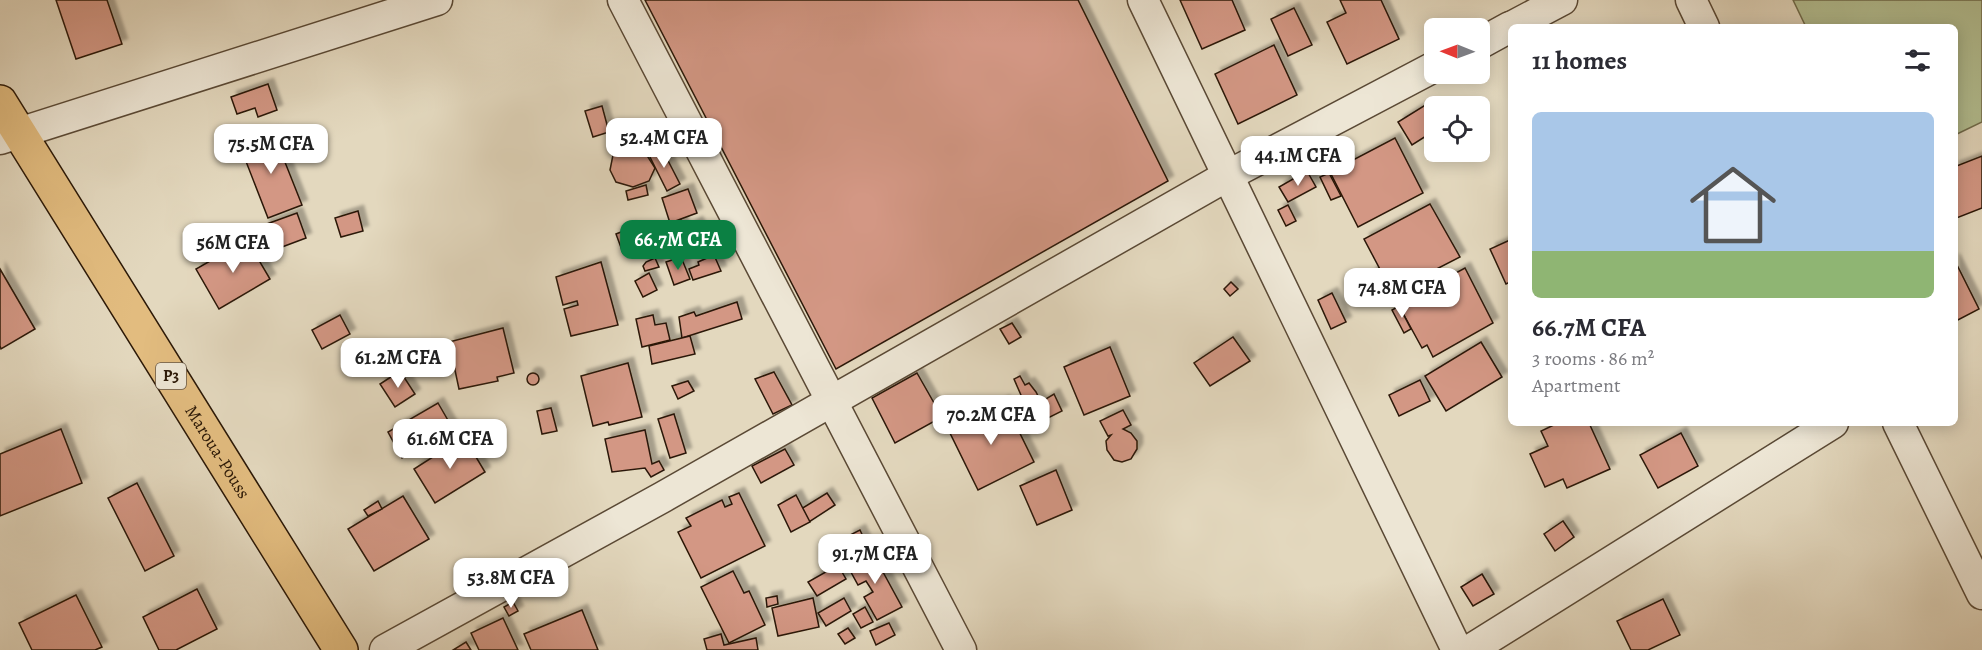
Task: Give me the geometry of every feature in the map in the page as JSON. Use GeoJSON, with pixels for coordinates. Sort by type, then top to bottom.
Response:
{"type":"FeatureCollection","features":[{"type":"Feature","properties":{"kind":"main road","name":"Maroua-Pouss"},"geometry":{"type":"LineString","coordinates":[[0,102],[10,137],[341,650]]}},
{"type":"Feature","properties":{"kind":"street"},"geometry":{"type":"LineString","coordinates":[[10,137],[436,0]]}},
{"type":"Feature","properties":{"kind":"street"},"geometry":{"type":"LineString","coordinates":[[623,0],[961,650]]}},
{"type":"Feature","properties":{"kind":"street"},"geometry":{"type":"LineString","coordinates":[[1143,0],[1457,650]]}},
{"type":"Feature","properties":{"kind":"street"},"geometry":{"type":"LineString","coordinates":[[1517,24],[1562,0]]}},
{"type":"Feature","properties":{"kind":"street"},"geometry":{"type":"LineString","coordinates":[[1691,0],[1703,24]]}},
{"type":"Feature","properties":{"kind":"street"},"geometry":{"type":"LineString","coordinates":[[1490,38],[1508,29]]}},
{"type":"Feature","properties":{"kind":"street"},"geometry":{"type":"LineString","coordinates":[[386,650],[831,403],[1227,176],[1424,72]]}},
{"type":"Feature","properties":{"kind":"street"},"geometry":{"type":"LineString","coordinates":[[1470,650],[1828,426]]}},
{"type":"Feature","properties":{"kind":"street"},"geometry":{"type":"LineString","coordinates":[[1899,426],[1982,594]]}},
{"type":"Feature","properties":{"kind":"green space"},"geometry":{"type":"Polygon","coordinates":[[[1793,0],[1982,0],[1982,122],[1958,134],[1958,24],[1805,24],[1793,0]]]}},
{"type":"Feature","properties":{"kind":"building"},"geometry":{"type":"Polygon","coordinates":[[[56,0],[107,0],[122,44],[76,59],[56,0]]]}},
{"type":"Feature","properties":{"kind":"building"},"geometry":{"type":"Polygon","coordinates":[[[645,0],[1078,0],[1168,181],[836,369],[645,0]]]}},
{"type":"Feature","properties":{"kind":"building"},"geometry":{"type":"Polygon","coordinates":[[[1180,0],[1232,0],[1245,30],[1202,49],[1180,0]]]}},
{"type":"Feature","properties":{"kind":"building"},"geometry":{"type":"Polygon","coordinates":[[[1340,0],[1381,0],[1399,39],[1347,64],[1327,22],[1346,13],[1340,0]]]}},
{"type":"Feature","properties":{"kind":"building"},"geometry":{"type":"Polygon","coordinates":[[[1294,8],[1312,45],[1288,56],[1271,19],[1294,8]]]}},
{"type":"Feature","properties":{"kind":"building"},"geometry":{"type":"Polygon","coordinates":[[[1274,45],[1297,95],[1238,124],[1215,74],[1274,45]]]}},
{"type":"Feature","properties":{"kind":"building"},"geometry":{"type":"Polygon","coordinates":[[[268,84],[277,110],[258,117],[255,108],[237,114],[231,97],[268,84]]]}},
{"type":"Feature","properties":{"kind":"building"},"geometry":{"type":"Polygon","coordinates":[[[602,106],[609,132],[593,137],[585,111],[602,106]]]}},
{"type":"Feature","properties":{"kind":"building"},"geometry":{"type":"Polygon","coordinates":[[[1424,106],[1424,137],[1412,145],[1398,122],[1424,106]]]}},
{"type":"Feature","properties":{"kind":"building"},"geometry":{"type":"Polygon","coordinates":[[[273,132],[302,205],[268,218],[240,146],[273,132]]]}},
{"type":"Feature","properties":{"kind":"building"},"geometry":{"type":"Polygon","coordinates":[[[1395,138],[1423,193],[1358,227],[1330,172],[1395,138]]]}},
{"type":"Feature","properties":{"kind":"building"},"geometry":{"type":"Polygon","coordinates":[[[641,146],[655,168],[649,181],[633,187],[616,182],[610,170],[613,155],[624,147],[641,146]]]}},
{"type":"Feature","properties":{"kind":"building"},"geometry":{"type":"Polygon","coordinates":[[[661,147],[680,184],[667,191],[648,153],[661,147]]]}},
{"type":"Feature","properties":{"kind":"building"},"geometry":{"type":"Polygon","coordinates":[[[1982,156],[1982,208],[1958,217],[1958,165],[1982,156]]]}},
{"type":"Feature","properties":{"kind":"building"},"geometry":{"type":"Polygon","coordinates":[[[1307,171],[1316,187],[1288,202],[1279,187],[1307,171]]]}},
{"type":"Feature","properties":{"kind":"building"},"geometry":{"type":"Polygon","coordinates":[[[1329,173],[1341,196],[1331,200],[1320,177],[1329,173]]]}},
{"type":"Feature","properties":{"kind":"building"},"geometry":{"type":"Polygon","coordinates":[[[646,185],[648,195],[628,200],[626,191],[646,185]]]}},
{"type":"Feature","properties":{"kind":"building"},"geometry":{"type":"Polygon","coordinates":[[[688,189],[697,213],[670,223],[662,198],[688,189]]]}},
{"type":"Feature","properties":{"kind":"building"},"geometry":{"type":"Polygon","coordinates":[[[1430,204],[1460,257],[1392,292],[1364,239],[1430,204]]]}},
{"type":"Feature","properties":{"kind":"building"},"geometry":{"type":"Polygon","coordinates":[[[1288,205],[1296,221],[1286,226],[1278,210],[1288,205]]]}},
{"type":"Feature","properties":{"kind":"building"},"geometry":{"type":"Polygon","coordinates":[[[358,211],[363,231],[341,237],[335,218],[358,211]]]}},
{"type":"Feature","properties":{"kind":"building"},"geometry":{"type":"Polygon","coordinates":[[[297,213],[306,238],[274,250],[264,225],[297,213]]]}},
{"type":"Feature","properties":{"kind":"building"},"geometry":{"type":"Polygon","coordinates":[[[681,220],[685,229],[697,222],[706,238],[691,246],[696,254],[691,257],[685,247],[690,244],[688,241],[679,246],[673,235],[670,237],[668,232],[671,230],[668,227],[681,220]]]}},
{"type":"Feature","properties":{"kind":"building"},"geometry":{"type":"Polygon","coordinates":[[[631,228],[638,247],[623,253],[616,234],[631,228]]]}},
{"type":"Feature","properties":{"kind":"building"},"geometry":{"type":"Polygon","coordinates":[[[247,240],[270,279],[219,309],[196,269],[247,240]]]}},
{"type":"Feature","properties":{"kind":"building"},"geometry":{"type":"Polygon","coordinates":[[[1508,241],[1508,283],[1506,284],[1490,249],[1508,241]]]}},
{"type":"Feature","properties":{"kind":"building"},"geometry":{"type":"Polygon","coordinates":[[[714,255],[721,271],[693,280],[689,269],[714,255]]]}},
{"type":"Feature","properties":{"kind":"building"},"geometry":{"type":"Polygon","coordinates":[[[681,257],[690,279],[674,285],[666,262],[681,257]]]}},
{"type":"Feature","properties":{"kind":"building"},"geometry":{"type":"Polygon","coordinates":[[[655,258],[659,267],[645,271],[643,266],[646,262],[655,258]]]}},
{"type":"Feature","properties":{"kind":"building"},"geometry":{"type":"Polygon","coordinates":[[[601,262],[618,325],[571,336],[564,309],[578,305],[577,301],[563,305],[556,277],[601,262]]]}},
{"type":"Feature","properties":{"kind":"building"},"geometry":{"type":"Polygon","coordinates":[[[1958,267],[1979,309],[1958,320],[1958,267]]]}},
{"type":"Feature","properties":{"kind":"building"},"geometry":{"type":"Polygon","coordinates":[[[1379,268],[1390,289],[1381,294],[1371,273],[1379,268]]]}},
{"type":"Feature","properties":{"kind":"building"},"geometry":{"type":"Polygon","coordinates":[[[1465,268],[1493,323],[1433,357],[1427,345],[1422,348],[1398,304],[1465,268]]]}},
{"type":"Feature","properties":{"kind":"building"},"geometry":{"type":"Polygon","coordinates":[[[0,269],[35,329],[1,349],[0,346],[0,269]]]}},
{"type":"Feature","properties":{"kind":"building"},"geometry":{"type":"Polygon","coordinates":[[[649,273],[657,290],[643,297],[635,281],[649,273]]]}},
{"type":"Feature","properties":{"kind":"building"},"geometry":{"type":"Polygon","coordinates":[[[1231,282],[1238,289],[1230,296],[1224,289],[1231,282]]]}},
{"type":"Feature","properties":{"kind":"building"},"geometry":{"type":"Polygon","coordinates":[[[1332,293],[1346,322],[1331,329],[1318,300],[1332,293]]]}},
{"type":"Feature","properties":{"kind":"building"},"geometry":{"type":"Polygon","coordinates":[[[737,302],[742,319],[682,338],[679,317],[694,312],[696,316],[737,302]]]}},
{"type":"Feature","properties":{"kind":"building"},"geometry":{"type":"Polygon","coordinates":[[[1399,306],[1411,329],[1404,333],[1392,310],[1399,306]]]}},
{"type":"Feature","properties":{"kind":"building"},"geometry":{"type":"Polygon","coordinates":[[[340,315],[350,334],[322,349],[312,330],[340,315]]]}},
{"type":"Feature","properties":{"kind":"building"},"geometry":{"type":"Polygon","coordinates":[[[653,315],[655,325],[666,323],[670,340],[642,347],[636,319],[653,315]]]}},
{"type":"Feature","properties":{"kind":"building"},"geometry":{"type":"Polygon","coordinates":[[[1012,323],[1021,337],[1009,344],[1000,329],[1012,323]]]}},
{"type":"Feature","properties":{"kind":"building"},"geometry":{"type":"Polygon","coordinates":[[[503,328],[514,373],[497,377],[498,381],[459,389],[449,342],[503,328]]]}},
{"type":"Feature","properties":{"kind":"building"},"geometry":{"type":"Polygon","coordinates":[[[690,336],[695,354],[652,364],[649,346],[690,336]]]}},
{"type":"Feature","properties":{"kind":"building"},"geometry":{"type":"Polygon","coordinates":[[[1233,337],[1250,361],[1210,386],[1194,363],[1233,337]]]}},
{"type":"Feature","properties":{"kind":"building"},"geometry":{"type":"Polygon","coordinates":[[[1481,342],[1502,377],[1446,411],[1425,376],[1481,342]]]}},
{"type":"Feature","properties":{"kind":"building"},"geometry":{"type":"Polygon","coordinates":[[[1110,347],[1130,396],[1084,415],[1064,367],[1110,347]]]}},
{"type":"Feature","properties":{"kind":"building"},"geometry":{"type":"Polygon","coordinates":[[[628,363],[642,417],[609,425],[608,422],[593,426],[581,376],[628,363]]]}},
{"type":"Feature","properties":{"kind":"building"},"geometry":{"type":"Polygon","coordinates":[[[400,371],[415,394],[395,407],[380,384],[400,371]]]}},
{"type":"Feature","properties":{"kind":"building"},"geometry":{"type":"Polygon","coordinates":[[[774,372],[792,405],[773,414],[755,379],[774,372]]]}},
{"type":"Feature","properties":{"kind":"building"},"geometry":{"type":"Polygon","coordinates":[[[533,373],[539,379],[533,385],[527,379],[533,373]]]}},
{"type":"Feature","properties":{"kind":"building"},"geometry":{"type":"Polygon","coordinates":[[[917,373],[942,417],[895,443],[872,398],[917,373]]]}},
{"type":"Feature","properties":{"kind":"building"},"geometry":{"type":"Polygon","coordinates":[[[1020,376],[1025,385],[1029,383],[1041,402],[1054,394],[1062,411],[1034,425],[1014,379],[1020,376]]]}},
{"type":"Feature","properties":{"kind":"building"},"geometry":{"type":"Polygon","coordinates":[[[1420,380],[1430,401],[1399,416],[1389,395],[1420,380]]]}},
{"type":"Feature","properties":{"kind":"building"},"geometry":{"type":"Polygon","coordinates":[[[688,381],[694,391],[678,399],[672,386],[688,381]]]}},
{"type":"Feature","properties":{"kind":"building"},"geometry":{"type":"Polygon","coordinates":[[[1004,401],[1034,462],[978,490],[948,429],[1004,401]]]}},
{"type":"Feature","properties":{"kind":"building"},"geometry":{"type":"Polygon","coordinates":[[[438,403],[453,429],[402,458],[388,432],[438,403]]]}},
{"type":"Feature","properties":{"kind":"building"},"geometry":{"type":"Polygon","coordinates":[[[551,408],[557,431],[542,434],[537,411],[551,408]]]}},
{"type":"Feature","properties":{"kind":"building"},"geometry":{"type":"Polygon","coordinates":[[[1123,410],[1131,425],[1123,429],[1131,433],[1137,441],[1137,449],[1131,459],[1122,462],[1114,460],[1107,450],[1106,441],[1111,435],[1108,436],[1100,421],[1123,410]]]}},
{"type":"Feature","properties":{"kind":"building"},"geometry":{"type":"Polygon","coordinates":[[[674,414],[686,453],[670,458],[658,419],[674,414]]]}},
{"type":"Feature","properties":{"kind":"building"},"geometry":{"type":"Polygon","coordinates":[[[1552,426],[1590,426],[1610,469],[1567,488],[1563,479],[1545,487],[1530,454],[1548,446],[1541,431],[1552,426]]]}},
{"type":"Feature","properties":{"kind":"building"},"geometry":{"type":"Polygon","coordinates":[[[61,429],[82,483],[0,516],[0,454],[61,429]]]}},
{"type":"Feature","properties":{"kind":"building"},"geometry":{"type":"Polygon","coordinates":[[[645,430],[652,464],[659,461],[664,470],[651,477],[645,468],[612,472],[605,439],[645,430]]]}},
{"type":"Feature","properties":{"kind":"building"},"geometry":{"type":"Polygon","coordinates":[[[1681,433],[1698,466],[1658,488],[1640,455],[1681,433]]]}},
{"type":"Feature","properties":{"kind":"building"},"geometry":{"type":"Polygon","coordinates":[[[464,437],[485,472],[435,503],[414,469],[464,437]]]}},
{"type":"Feature","properties":{"kind":"building"},"geometry":{"type":"Polygon","coordinates":[[[785,449],[794,465],[761,483],[752,466],[785,449]]]}},
{"type":"Feature","properties":{"kind":"building"},"geometry":{"type":"Polygon","coordinates":[[[1056,470],[1072,510],[1037,525],[1020,486],[1056,470]]]}},
{"type":"Feature","properties":{"kind":"building"},"geometry":{"type":"Polygon","coordinates":[[[137,483],[174,556],[145,571],[108,498],[137,483]]]}},
{"type":"Feature","properties":{"kind":"building"},"geometry":{"type":"Polygon","coordinates":[[[739,493],[765,546],[701,578],[678,532],[691,526],[686,518],[722,500],[725,507],[732,504],[729,497],[739,493]]]}},
{"type":"Feature","properties":{"kind":"building"},"geometry":{"type":"Polygon","coordinates":[[[827,493],[835,505],[809,522],[801,509],[827,493]]]}},
{"type":"Feature","properties":{"kind":"building"},"geometry":{"type":"Polygon","coordinates":[[[796,495],[810,522],[791,532],[778,505],[796,495]]]}},
{"type":"Feature","properties":{"kind":"building"},"geometry":{"type":"Polygon","coordinates":[[[403,496],[429,539],[374,571],[348,529],[403,496]]]}},
{"type":"Feature","properties":{"kind":"building"},"geometry":{"type":"Polygon","coordinates":[[[378,501],[382,509],[368,516],[364,510],[378,501]]]}},
{"type":"Feature","properties":{"kind":"building"},"geometry":{"type":"Polygon","coordinates":[[[1563,521],[1574,537],[1555,551],[1544,534],[1563,521]]]}},
{"type":"Feature","properties":{"kind":"building"},"geometry":{"type":"Polygon","coordinates":[[[860,530],[866,543],[854,549],[848,536],[860,530]]]}},
{"type":"Feature","properties":{"kind":"building"},"geometry":{"type":"Polygon","coordinates":[[[871,550],[902,607],[877,620],[864,597],[873,592],[866,581],[858,585],[846,563],[871,550]]]}},
{"type":"Feature","properties":{"kind":"building"},"geometry":{"type":"Polygon","coordinates":[[[838,565],[846,579],[817,596],[808,582],[838,565]]]}},
{"type":"Feature","properties":{"kind":"building"},"geometry":{"type":"Polygon","coordinates":[[[733,571],[744,593],[749,591],[765,625],[729,643],[701,587],[733,571]]]}},
{"type":"Feature","properties":{"kind":"building"},"geometry":{"type":"Polygon","coordinates":[[[1482,574],[1494,594],[1473,606],[1461,587],[1482,574]]]}},
{"type":"Feature","properties":{"kind":"building"},"geometry":{"type":"Polygon","coordinates":[[[197,589],[217,629],[176,650],[159,650],[143,617],[197,589]]]}},
{"type":"Feature","properties":{"kind":"building"},"geometry":{"type":"Polygon","coordinates":[[[76,595],[102,647],[95,650],[32,650],[19,623],[76,595]]]}},
{"type":"Feature","properties":{"kind":"building"},"geometry":{"type":"Polygon","coordinates":[[[777,596],[778,604],[767,607],[766,598],[777,596]]]}},
{"type":"Feature","properties":{"kind":"building"},"geometry":{"type":"Polygon","coordinates":[[[813,598],[819,627],[778,636],[772,608],[813,598]]]}},
{"type":"Feature","properties":{"kind":"building"},"geometry":{"type":"Polygon","coordinates":[[[844,598],[851,611],[826,626],[818,613],[844,598]]]}},
{"type":"Feature","properties":{"kind":"building"},"geometry":{"type":"Polygon","coordinates":[[[1663,599],[1680,635],[1648,650],[1631,650],[1617,621],[1663,599]]]}},
{"type":"Feature","properties":{"kind":"building"},"geometry":{"type":"Polygon","coordinates":[[[513,602],[518,611],[509,616],[504,607],[513,602]]]}},
{"type":"Feature","properties":{"kind":"building"},"geometry":{"type":"Polygon","coordinates":[[[865,607],[873,622],[861,628],[853,614],[865,607]]]}},
{"type":"Feature","properties":{"kind":"building"},"geometry":{"type":"Polygon","coordinates":[[[582,610],[598,650],[531,650],[524,634],[582,610]]]}},
{"type":"Feature","properties":{"kind":"building"},"geometry":{"type":"Polygon","coordinates":[[[503,618],[518,650],[479,650],[471,633],[503,618]]]}},
{"type":"Feature","properties":{"kind":"building"},"geometry":{"type":"Polygon","coordinates":[[[889,623],[895,635],[876,645],[870,631],[889,623]]]}},
{"type":"Feature","properties":{"kind":"building"},"geometry":{"type":"Polygon","coordinates":[[[848,628],[855,638],[845,644],[838,634],[848,628]]]}},
{"type":"Feature","properties":{"kind":"building"},"geometry":{"type":"Polygon","coordinates":[[[721,634],[724,645],[756,638],[758,650],[707,650],[704,639],[721,634]]]}},
{"type":"Feature","properties":{"kind":"building"},"geometry":{"type":"Polygon","coordinates":[[[466,642],[471,650],[453,650],[466,642]]]}}]}
